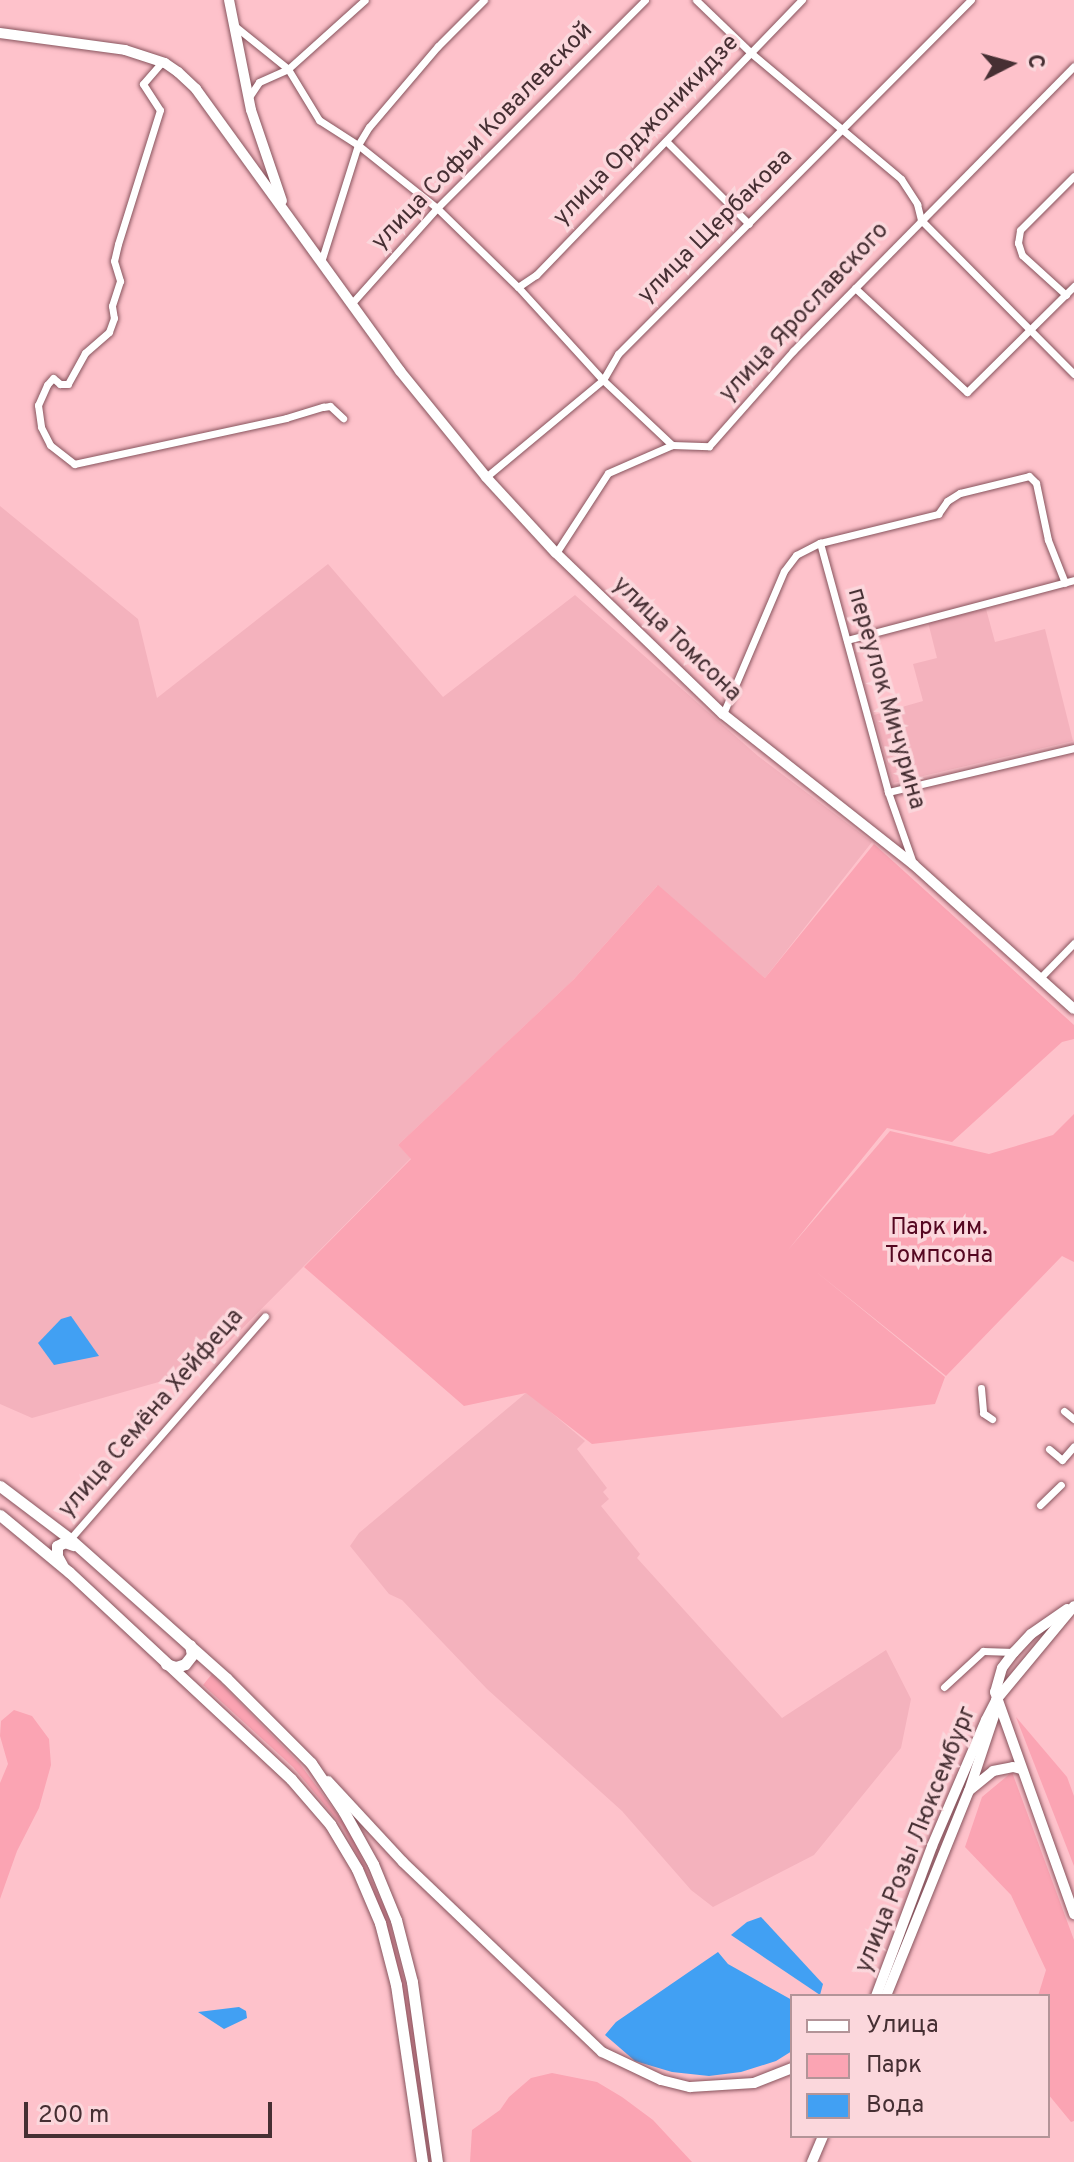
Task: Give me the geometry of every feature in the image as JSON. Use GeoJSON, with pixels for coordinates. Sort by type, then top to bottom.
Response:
{"type":"FeatureCollection","features":[{"type":"Feature","properties":{"kind":"main road"},"geometry":{"type":"LineString","coordinates":[[229,0],[248,99],[274,185],[307,244]]}},
{"type":"Feature","properties":{"kind":"main road"},"geometry":{"type":"LineString","coordinates":[[0,33],[125,50],[162,62],[196,89],[307,244]]}},
{"type":"Feature","properties":{"kind":"main road","name":"улица Томсона"},"geometry":{"type":"LineString","coordinates":[[307,244],[400,371],[486,477],[556,553],[723,714],[914,865],[1074,1009]]}},
{"type":"Feature","properties":{"kind":"main road"},"geometry":{"type":"LineString","coordinates":[[0,1486],[70,1539],[187,1641],[311,1763],[403,1862],[602,2052],[651,2076],[690,2087],[754,2083],[790,2069]]}},
{"type":"Feature","properties":{"kind":"main road"},"geometry":{"type":"LineString","coordinates":[[0,1515],[69,1572],[302,1789],[330,1824],[357,1869],[380,1923],[396,1985],[422,2162]]}},
{"type":"Feature","properties":{"kind":"main road"},"geometry":{"type":"LineString","coordinates":[[69,1572],[58,1558],[57,1546],[65,1542],[84,1551]]}},
{"type":"Feature","properties":{"kind":"main road"},"geometry":{"type":"LineString","coordinates":[[1074,1605],[1031,1634],[1014,1652],[996,1682],[996,1700],[1074,1914]]}},
{"type":"Feature","properties":{"kind":"main road","name":"улица Розы Люксембург"},"geometry":{"type":"LineString","coordinates":[[886,1994],[888,1978],[932,1846],[996,1700],[1074,1605]]}},
{"type":"Feature","properties":{"kind":"main road"},"geometry":{"type":"LineString","coordinates":[[166,1664],[179,1667],[189,1660],[192,1650],[187,1641]]}},
{"type":"Feature","properties":{"kind":"main road","name":"улица Розы Люксембург"},"geometry":{"type":"LineString","coordinates":[[877,1994],[888,1978],[969,1791],[996,1712],[996,1700]]}},
{"type":"Feature","properties":{"kind":"main road"},"geometry":{"type":"LineString","coordinates":[[311,1763],[373,1864],[396,1920],[412,1982],[437,2162]]}},
{"type":"Feature","properties":{"kind":"main road"},"geometry":{"type":"LineString","coordinates":[[969,1791],[993,1771],[1013,1767],[1021,1769]]}},
{"type":"Feature","properties":{"kind":"main road"},"geometry":{"type":"LineString","coordinates":[[932,1846],[944,1851]]}},
{"type":"Feature","properties":{"kind":"main road"},"geometry":{"type":"LineString","coordinates":[[812,2162],[822,2138]]}},
{"type":"Feature","properties":{"kind":"street"},"geometry":{"type":"LineString","coordinates":[[248,99],[259,82],[288,69],[365,0]]}},
{"type":"Feature","properties":{"kind":"street"},"geometry":{"type":"LineString","coordinates":[[321,262],[358,145],[375,120],[438,46],[484,0]]}},
{"type":"Feature","properties":{"kind":"street","name":"улица Софьи Ковалевской"},"geometry":{"type":"LineString","coordinates":[[352,303],[437,208],[645,0]]}},
{"type":"Feature","properties":{"kind":"street"},"geometry":{"type":"LineString","coordinates":[[696,0],[751,53],[901,179],[917,204],[921,220],[1029,333],[1074,374]]}},
{"type":"Feature","properties":{"kind":"street","name":"улица Орджоникидзе"},"geometry":{"type":"LineString","coordinates":[[518,287],[536,275],[802,0]]}},
{"type":"Feature","properties":{"kind":"street","name":"улица Щербакова"},"geometry":{"type":"LineString","coordinates":[[486,477],[603,380],[618,354],[971,0]]}},
{"type":"Feature","properties":{"kind":"street"},"geometry":{"type":"LineString","coordinates":[[231,23],[288,69],[319,120],[358,145],[437,208],[518,287],[603,380],[672,445]]}},
{"type":"Feature","properties":{"kind":"street"},"geometry":{"type":"LineString","coordinates":[[162,62],[143,84],[160,110],[114,261],[120,281],[112,306],[114,318],[109,332],[85,353],[68,384],[60,384],[53,378],[47,385],[38,405],[41,427],[50,445],[74,464],[286,418],[323,407],[330,406],[343,418]]}},
{"type":"Feature","properties":{"kind":"street","name":"улица Ярославского"},"geometry":{"type":"LineString","coordinates":[[556,553],[608,473],[672,445],[709,446],[855,288],[1074,66]]}},
{"type":"Feature","properties":{"kind":"street"},"geometry":{"type":"LineString","coordinates":[[666,141],[749,224]]}},
{"type":"Feature","properties":{"kind":"street"},"geometry":{"type":"LineString","coordinates":[[1066,295],[1022,255],[1018,243],[1020,230],[1074,176]]}},
{"type":"Feature","properties":{"kind":"street"},"geometry":{"type":"LineString","coordinates":[[855,288],[967,392],[1074,286]]}},
{"type":"Feature","properties":{"kind":"street"},"geometry":{"type":"LineString","coordinates":[[723,714],[784,571],[796,555],[820,543],[938,514],[947,501],[960,493],[1029,476],[1036,483],[1048,540],[1065,583]]}},
{"type":"Feature","properties":{"kind":"street","name":"переулок Мичурина"},"geometry":{"type":"LineString","coordinates":[[820,543],[888,792],[914,865]]}},
{"type":"Feature","properties":{"kind":"street"},"geometry":{"type":"LineString","coordinates":[[847,640],[1074,580]]}},
{"type":"Feature","properties":{"kind":"street"},"geometry":{"type":"LineString","coordinates":[[888,792],[1074,748]]}},
{"type":"Feature","properties":{"kind":"street"},"geometry":{"type":"LineString","coordinates":[[1040,978],[1074,943]]}},
{"type":"Feature","properties":{"kind":"street","name":"улица Семёна Хейфеца"},"geometry":{"type":"LineString","coordinates":[[70,1539],[265,1316]]}},
{"type":"Feature","properties":{"kind":"street"},"geometry":{"type":"LineString","coordinates":[[981,1388],[983,1413],[992,1419]]}},
{"type":"Feature","properties":{"kind":"street"},"geometry":{"type":"LineString","coordinates":[[1064,1411],[1074,1419]]}},
{"type":"Feature","properties":{"kind":"street"},"geometry":{"type":"LineString","coordinates":[[1049,1449],[1062,1460],[1074,1446]]}},
{"type":"Feature","properties":{"kind":"street"},"geometry":{"type":"LineString","coordinates":[[1040,1505],[1061,1485]]}},
{"type":"Feature","properties":{"kind":"street"},"geometry":{"type":"LineString","coordinates":[[944,1687],[983,1651],[1014,1652]]}},
{"type":"Feature","properties":{"kind":"shaded area"},"geometry":{"type":"Polygon","coordinates":[[[0,506],[138,619],[157,698],[328,564],[443,697],[575,595],[758,756],[872,842],[765,978],[657,886],[573,980],[398,1145],[411,1158],[201,1370],[32,1418],[0,1404],[0,506]]]}},
{"type":"Feature","properties":{"kind":"shaded area"},"geometry":{"type":"Polygon","coordinates":[[[986,609],[995,642],[1045,629],[1073,741],[893,783],[874,715],[923,701],[913,664],[937,658],[928,622],[986,609]]]}},
{"type":"Feature","properties":{"kind":"shaded area"},"geometry":{"type":"Polygon","coordinates":[[[527,1392],[585,1441],[577,1449],[607,1488],[603,1492],[609,1499],[601,1506],[640,1554],[637,1558],[782,1718],[886,1650],[911,1699],[901,1748],[814,1855],[713,1907],[691,1890],[622,1811],[487,1689],[402,1600],[389,1594],[350,1546],[359,1533],[527,1392]]]}},
{"type":"Feature","properties":{"kind":"green space","name":"Парк им. Томпсона"},"geometry":{"type":"Polygon","coordinates":[[[874,844],[1074,1025],[1074,1039],[1062,1042],[952,1142],[887,1128],[788,1250],[890,1131],[989,1154],[1053,1135],[1074,1114],[1074,1262],[1062,1256],[946,1376],[814,1270],[945,1377],[935,1404],[592,1444],[526,1393],[464,1406],[304,1267],[411,1159],[398,1145],[574,979],[658,885],[765,978],[874,844]]]}},
{"type":"Feature","properties":{"kind":"green space"},"geometry":{"type":"Polygon","coordinates":[[[212,1674],[300,1764],[349,1830],[388,1916],[409,1998],[432,2162],[429,2162],[406,2015],[389,1934],[370,1880],[342,1826],[293,1767],[203,1685],[212,1674]]]}},
{"type":"Feature","properties":{"kind":"green space"},"geometry":{"type":"Polygon","coordinates":[[[14,1710],[32,1716],[49,1739],[51,1765],[39,1808],[17,1851],[0,1899],[0,1783],[8,1764],[0,1736],[1,1721],[14,1710]]]}},
{"type":"Feature","properties":{"kind":"green space"},"geometry":{"type":"Polygon","coordinates":[[[1016,1717],[1067,1777],[1074,1796],[1074,1866],[1016,1717]]]}},
{"type":"Feature","properties":{"kind":"green space"},"geometry":{"type":"Polygon","coordinates":[[[1012,1772],[1074,1940],[1074,2121],[1071,2122],[1050,2096],[1050,1994],[1039,1994],[1046,1970],[1011,1895],[965,1847],[982,1797],[1012,1772]]]}},
{"type":"Feature","properties":{"kind":"green space"},"geometry":{"type":"Polygon","coordinates":[[[552,2073],[597,2082],[622,2097],[653,2120],[692,2162],[470,2162],[472,2130],[500,2110],[509,2097],[531,2078],[552,2073]]]}},
{"type":"Feature","properties":{"kind":"water"},"geometry":{"type":"Polygon","coordinates":[[[71,1316],[99,1356],[54,1365],[38,1343],[61,1319],[71,1316]]]}},
{"type":"Feature","properties":{"kind":"water"},"geometry":{"type":"Polygon","coordinates":[[[761,1917],[823,1984],[820,1994],[731,1935],[747,1922],[761,1917]]]}},
{"type":"Feature","properties":{"kind":"water"},"geometry":{"type":"Polygon","coordinates":[[[718,1952],[728,1964],[790,1999],[790,2052],[776,2061],[741,2072],[709,2076],[672,2072],[635,2061],[605,2035],[616,2022],[718,1952]]]}},
{"type":"Feature","properties":{"kind":"water"},"geometry":{"type":"Polygon","coordinates":[[[239,2007],[246,2011],[247,2018],[224,2029],[198,2012],[239,2007]]]}}]}
